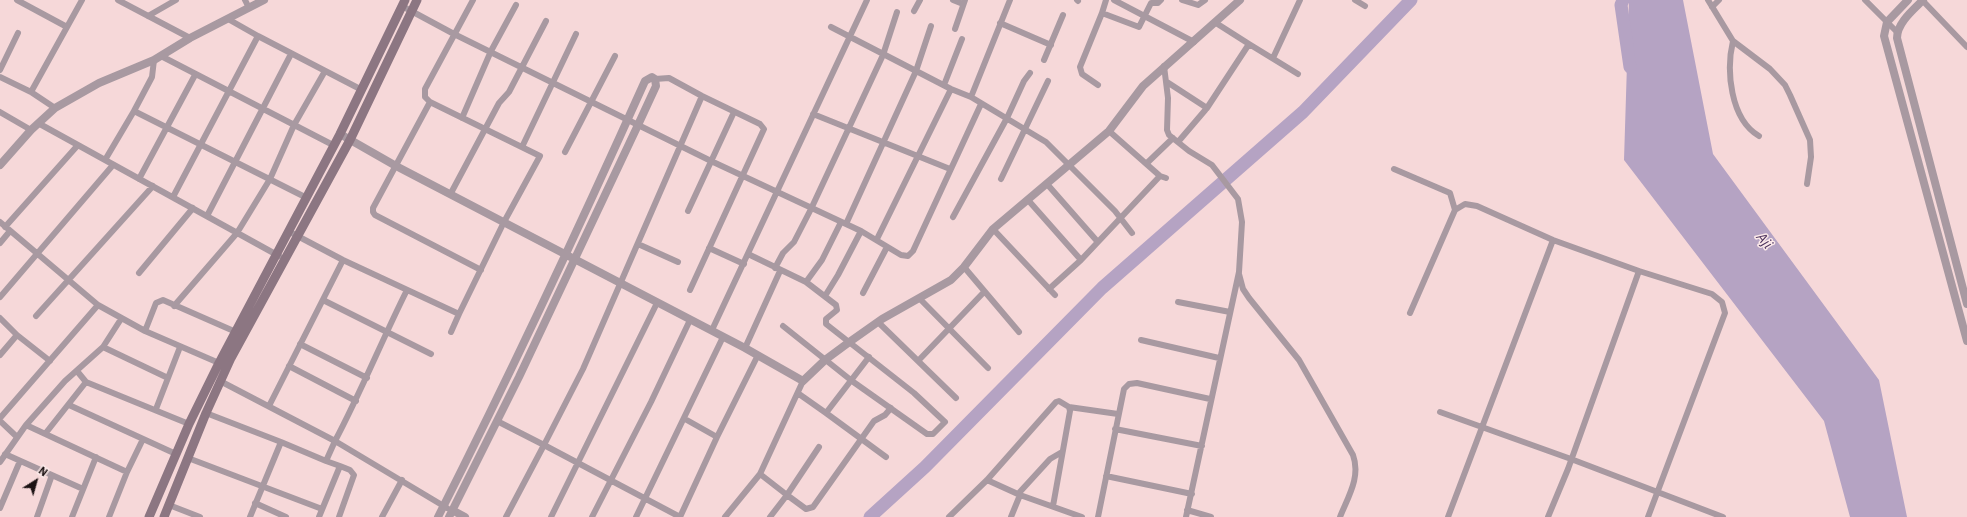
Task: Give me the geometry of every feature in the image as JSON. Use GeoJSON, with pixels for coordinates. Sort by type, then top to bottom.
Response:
{"type":"FeatureCollection","features":[{"type":"Feature","properties":{"kind":"main road"},"geometry":{"type":"LineString","coordinates":[[164,517],[206,413],[231,358],[350,140],[417,0]]}},
{"type":"Feature","properties":{"kind":"main road"},"geometry":{"type":"LineString","coordinates":[[149,517],[189,424],[219,363],[305,197],[340,134],[404,3]]}},
{"type":"Feature","properties":{"kind":"street"},"geometry":{"type":"LineString","coordinates":[[17,0],[67,27]]}},
{"type":"Feature","properties":{"kind":"street"},"geometry":{"type":"LineString","coordinates":[[31,92],[82,0]]}},
{"type":"Feature","properties":{"kind":"street"},"geometry":{"type":"LineString","coordinates":[[118,0],[190,38]]}},
{"type":"Feature","properties":{"kind":"street"},"geometry":{"type":"LineString","coordinates":[[148,16],[176,0]]}},
{"type":"Feature","properties":{"kind":"street"},"geometry":{"type":"LineString","coordinates":[[245,0],[249,8]]}},
{"type":"Feature","properties":{"kind":"street"},"geometry":{"type":"LineString","coordinates":[[0,165],[31,130],[55,108],[99,83],[158,58],[190,38],[264,0]]}},
{"type":"Feature","properties":{"kind":"street"},"geometry":{"type":"LineString","coordinates":[[451,332],[504,222],[540,156],[430,102],[425,97],[425,89],[473,0]]}},
{"type":"Feature","properties":{"kind":"street"},"geometry":{"type":"LineString","coordinates":[[712,330],[867,0]]}},
{"type":"Feature","properties":{"kind":"street"},"geometry":{"type":"LineString","coordinates":[[914,11],[920,0]]}},
{"type":"Feature","properties":{"kind":"street"},"geometry":{"type":"LineString","coordinates":[[953,0],[964,2],[955,29]]}},
{"type":"Feature","properties":{"kind":"street"},"geometry":{"type":"LineString","coordinates":[[971,97],[1010,0]]}},
{"type":"Feature","properties":{"kind":"street"},"geometry":{"type":"LineString","coordinates":[[1098,85],[1082,74],[1080,67],[1106,0]]}},
{"type":"Feature","properties":{"kind":"street"},"geometry":{"type":"LineString","coordinates":[[1114,0],[1194,42]]}},
{"type":"Feature","properties":{"kind":"street"},"geometry":{"type":"LineString","coordinates":[[1102,13],[1139,27],[1151,3],[1158,3],[1161,0]]}},
{"type":"Feature","properties":{"kind":"street"},"geometry":{"type":"LineString","coordinates":[[1182,0],[1198,5],[1205,0]]}},
{"type":"Feature","properties":{"kind":"street"},"geometry":{"type":"LineString","coordinates":[[725,517],[760,474],[799,394],[803,381],[825,360],[848,342],[878,322],[951,280],[964,267],[993,229],[1109,131],[1142,86],[1216,23],[1240,0]]}},
{"type":"Feature","properties":{"kind":"street"},"geometry":{"type":"LineString","coordinates":[[1272,58],[1300,0]]}},
{"type":"Feature","properties":{"kind":"street"},"geometry":{"type":"LineString","coordinates":[[1355,0],[1365,6]]}},
{"type":"Feature","properties":{"kind":"street"},"geometry":{"type":"LineString","coordinates":[[1708,0],[1733,41],[1770,69],[1784,85],[1790,95],[1803,120],[1810,140],[1811,156],[1807,184]]}},
{"type":"Feature","properties":{"kind":"street"},"geometry":{"type":"LineString","coordinates":[[1712,7],[1719,0]]}},
{"type":"Feature","properties":{"kind":"street"},"geometry":{"type":"LineString","coordinates":[[1865,0],[1897,32]]}},
{"type":"Feature","properties":{"kind":"street"},"geometry":{"type":"LineString","coordinates":[[1908,0],[1887,22],[1884,36],[1967,341]]}},
{"type":"Feature","properties":{"kind":"street"},"geometry":{"type":"LineString","coordinates":[[1967,47],[1922,0],[1901,24],[1897,32],[1899,49],[1967,304]]}},
{"type":"Feature","properties":{"kind":"street"},"geometry":{"type":"LineString","coordinates":[[404,3],[413,11],[454,34],[492,51],[680,146],[860,231],[901,255],[908,256],[913,251],[950,169],[982,104]]}},
{"type":"Feature","properties":{"kind":"street"},"geometry":{"type":"LineString","coordinates":[[462,118],[492,51],[516,5]]}},
{"type":"Feature","properties":{"kind":"street"},"geometry":{"type":"LineString","coordinates":[[745,348],[783,253],[794,242],[849,129],[883,55],[898,12]]}},
{"type":"Feature","properties":{"kind":"street"},"geometry":{"type":"LineString","coordinates":[[1044,60],[1063,15]]}},
{"type":"Feature","properties":{"kind":"street"},"geometry":{"type":"LineString","coordinates":[[228,19],[291,54],[362,90]]}},
{"type":"Feature","properties":{"kind":"street"},"geometry":{"type":"LineString","coordinates":[[450,193],[498,104],[509,92],[523,67],[546,21]]}},
{"type":"Feature","properties":{"kind":"street"},"geometry":{"type":"LineString","coordinates":[[1000,23],[1051,45]]}},
{"type":"Feature","properties":{"kind":"street"},"geometry":{"type":"LineString","coordinates":[[1216,23],[1298,74]]}},
{"type":"Feature","properties":{"kind":"street"},"geometry":{"type":"LineString","coordinates":[[806,282],[822,260],[843,223],[884,142],[916,71],[931,26]]}},
{"type":"Feature","properties":{"kind":"street"},"geometry":{"type":"LineString","coordinates":[[831,27],[883,55],[951,89],[971,97],[1027,129],[1046,142],[1132,233]]}},
{"type":"Feature","properties":{"kind":"street"},"geometry":{"type":"LineString","coordinates":[[0,70],[18,33]]}},
{"type":"Feature","properties":{"kind":"street"},"geometry":{"type":"LineString","coordinates":[[522,147],[554,83],[576,34]]}},
{"type":"Feature","properties":{"kind":"street"},"geometry":{"type":"LineString","coordinates":[[173,197],[258,36]]}},
{"type":"Feature","properties":{"kind":"street"},"geometry":{"type":"LineString","coordinates":[[944,85],[962,39]]}},
{"type":"Feature","properties":{"kind":"street"},"geometry":{"type":"LineString","coordinates":[[1733,41],[1730,61],[1732,87],[1736,106],[1747,127],[1759,136]]}},
{"type":"Feature","properties":{"kind":"street"},"geometry":{"type":"LineString","coordinates":[[1178,142],[1207,108],[1248,44]]}},
{"type":"Feature","properties":{"kind":"street"},"geometry":{"type":"LineString","coordinates":[[207,216],[291,54]]}},
{"type":"Feature","properties":{"kind":"street"},"geometry":{"type":"LineString","coordinates":[[565,152],[615,56]]}},
{"type":"Feature","properties":{"kind":"street"},"geometry":{"type":"LineString","coordinates":[[158,58],[195,75],[333,145]]}},
{"type":"Feature","properties":{"kind":"street"},"geometry":{"type":"LineString","coordinates":[[105,160],[152,77],[158,58]]}},
{"type":"Feature","properties":{"kind":"street"},"geometry":{"type":"LineString","coordinates":[[1164,66],[1167,82],[1167,130],[1172,138],[1212,165],[1238,199],[1242,214],[1239,272],[1210,399],[1202,446],[1186,517]]}},
{"type":"Feature","properties":{"kind":"street"},"geometry":{"type":"LineString","coordinates":[[174,306],[237,233],[270,179],[294,125],[325,70]]}},
{"type":"Feature","properties":{"kind":"street"},"geometry":{"type":"LineString","coordinates":[[953,217],[1007,118],[1024,80],[1030,73]]}},
{"type":"Feature","properties":{"kind":"street"},"geometry":{"type":"LineString","coordinates":[[139,179],[195,75]]}},
{"type":"Feature","properties":{"kind":"street"},"geometry":{"type":"LineString","coordinates":[[0,77],[31,92],[55,108]]}},
{"type":"Feature","properties":{"kind":"street"},"geometry":{"type":"LineString","coordinates":[[438,517],[500,395],[567,255],[645,81],[652,77],[655,79],[669,78],[760,124],[764,129],[690,290]]}},
{"type":"Feature","properties":{"kind":"street"},"geometry":{"type":"LineString","coordinates":[[451,514],[575,260],[656,86],[655,79]]}},
{"type":"Feature","properties":{"kind":"street"},"geometry":{"type":"LineString","coordinates":[[1001,179],[1027,129],[1048,81]]}},
{"type":"Feature","properties":{"kind":"street"},"geometry":{"type":"LineString","coordinates":[[1167,82],[1207,108]]}},
{"type":"Feature","properties":{"kind":"street"},"geometry":{"type":"LineString","coordinates":[[877,240],[951,89]]}},
{"type":"Feature","properties":{"kind":"street"},"geometry":{"type":"LineString","coordinates":[[506,517],[583,369],[702,96]]}},
{"type":"Feature","properties":{"kind":"street"},"geometry":{"type":"LineString","coordinates":[[430,102],[373,208],[375,215],[481,270]]}},
{"type":"Feature","properties":{"kind":"street"},"geometry":{"type":"LineString","coordinates":[[134,111],[305,197]]}},
{"type":"Feature","properties":{"kind":"street"},"geometry":{"type":"LineString","coordinates":[[0,112],[31,130]]}},
{"type":"Feature","properties":{"kind":"street"},"geometry":{"type":"LineString","coordinates":[[688,211],[734,112]]}},
{"type":"Feature","properties":{"kind":"street"},"geometry":{"type":"LineString","coordinates":[[813,114],[950,169]]}},
{"type":"Feature","properties":{"kind":"street"},"geometry":{"type":"LineString","coordinates":[[38,123],[285,259]]}},
{"type":"Feature","properties":{"kind":"street"},"geometry":{"type":"LineString","coordinates":[[1049,289],[1081,260],[1097,241],[1163,177],[1109,131]]}},
{"type":"Feature","properties":{"kind":"street"},"geometry":{"type":"LineString","coordinates":[[340,134],[396,166],[657,303],[712,330],[803,381]]}},
{"type":"Feature","properties":{"kind":"street"},"geometry":{"type":"LineString","coordinates":[[1148,163],[1172,138]]}},
{"type":"Feature","properties":{"kind":"street"},"geometry":{"type":"LineString","coordinates":[[0,243],[5,227],[78,145]]}},
{"type":"Feature","properties":{"kind":"street"},"geometry":{"type":"LineString","coordinates":[[0,296],[113,165]]}},
{"type":"Feature","properties":{"kind":"street"},"geometry":{"type":"LineString","coordinates":[[1394,169],[1450,193],[1455,210]]}},
{"type":"Feature","properties":{"kind":"street"},"geometry":{"type":"LineString","coordinates":[[1047,184],[1097,241]]}},
{"type":"Feature","properties":{"kind":"street"},"geometry":{"type":"LineString","coordinates":[[36,316],[152,186]]}},
{"type":"Feature","properties":{"kind":"street"},"geometry":{"type":"LineString","coordinates":[[1028,200],[1081,260]]}},
{"type":"Feature","properties":{"kind":"street"},"geometry":{"type":"LineString","coordinates":[[1410,313],[1455,210],[1465,204],[1477,206],[1553,240],[1639,271],[1712,294],[1722,302],[1725,313],[1648,517]]}},
{"type":"Feature","properties":{"kind":"street"},"geometry":{"type":"LineString","coordinates":[[139,273],[193,208]]}},
{"type":"Feature","properties":{"kind":"street"},"geometry":{"type":"LineString","coordinates":[[5,227],[98,304],[121,319],[180,347],[219,363]]}},
{"type":"Feature","properties":{"kind":"street"},"geometry":{"type":"LineString","coordinates":[[993,229],[1055,295]]}},
{"type":"Feature","properties":{"kind":"street"},"geometry":{"type":"LineString","coordinates":[[288,231],[343,260],[459,314]]}},
{"type":"Feature","properties":{"kind":"street"},"geometry":{"type":"LineString","coordinates":[[825,296],[838,275],[860,231]]}},
{"type":"Feature","properties":{"kind":"street"},"geometry":{"type":"LineString","coordinates":[[1448,517],[1481,426],[1553,240]]}},
{"type":"Feature","properties":{"kind":"street"},"geometry":{"type":"LineString","coordinates":[[638,244],[678,262]]}},
{"type":"Feature","properties":{"kind":"street"},"geometry":{"type":"LineString","coordinates":[[863,293],[887,247]]}},
{"type":"Feature","properties":{"kind":"street"},"geometry":{"type":"LineString","coordinates":[[709,248],[744,264]]}},
{"type":"Feature","properties":{"kind":"street"},"geometry":{"type":"LineString","coordinates":[[748,254],[806,282],[838,307],[835,313],[825,322],[848,342],[914,393],[946,422],[930,435],[852,381],[783,326]]}},
{"type":"Feature","properties":{"kind":"street"},"geometry":{"type":"LineString","coordinates":[[269,406],[343,260]]}},
{"type":"Feature","properties":{"kind":"street"},"geometry":{"type":"LineString","coordinates":[[964,267],[1018,332]]}},
{"type":"Feature","properties":{"kind":"street"},"geometry":{"type":"LineString","coordinates":[[1548,517],[1571,459],[1639,271]]}},
{"type":"Feature","properties":{"kind":"street"},"geometry":{"type":"LineString","coordinates":[[1239,272],[1244,289],[1249,298],[1299,360],[1353,455],[1357,470],[1356,477],[1340,517]]}},
{"type":"Feature","properties":{"kind":"street"},"geometry":{"type":"LineString","coordinates":[[326,461],[367,378],[386,333],[407,290]]}},
{"type":"Feature","properties":{"kind":"street"},"geometry":{"type":"LineString","coordinates":[[918,361],[984,292]]}},
{"type":"Feature","properties":{"kind":"street"},"geometry":{"type":"LineString","coordinates":[[920,299],[988,368]]}},
{"type":"Feature","properties":{"kind":"street"},"geometry":{"type":"LineString","coordinates":[[145,331],[159,300],[236,332]]}},
{"type":"Feature","properties":{"kind":"street"},"geometry":{"type":"LineString","coordinates":[[322,300],[430,354]]}},
{"type":"Feature","properties":{"kind":"street"},"geometry":{"type":"LineString","coordinates":[[1178,302],[1230,312]]}},
{"type":"Feature","properties":{"kind":"street"},"geometry":{"type":"LineString","coordinates":[[551,517],[657,303]]}},
{"type":"Feature","properties":{"kind":"street"},"geometry":{"type":"LineString","coordinates":[[0,418],[98,304]]}},
{"type":"Feature","properties":{"kind":"street"},"geometry":{"type":"LineString","coordinates":[[0,318],[17,335],[50,361]]}},
{"type":"Feature","properties":{"kind":"street"},"geometry":{"type":"LineString","coordinates":[[0,462],[26,425],[65,381],[103,347],[121,319]]}},
{"type":"Feature","properties":{"kind":"street"},"geometry":{"type":"LineString","coordinates":[[592,517],[690,320]]}},
{"type":"Feature","properties":{"kind":"street"},"geometry":{"type":"LineString","coordinates":[[878,322],[956,398]]}},
{"type":"Feature","properties":{"kind":"street"},"geometry":{"type":"LineString","coordinates":[[0,355],[17,335]]}},
{"type":"Feature","properties":{"kind":"street"},"geometry":{"type":"LineString","coordinates":[[636,517],[723,337]]}},
{"type":"Feature","properties":{"kind":"street"},"geometry":{"type":"LineString","coordinates":[[1141,340],[1219,358]]}},
{"type":"Feature","properties":{"kind":"street"},"geometry":{"type":"LineString","coordinates":[[300,344],[367,378]]}},
{"type":"Feature","properties":{"kind":"street"},"geometry":{"type":"LineString","coordinates":[[103,347],[168,378]]}},
{"type":"Feature","properties":{"kind":"street"},"geometry":{"type":"LineString","coordinates":[[156,409],[180,347]]}},
{"type":"Feature","properties":{"kind":"street"},"geometry":{"type":"LineString","coordinates":[[497,421],[680,517],[717,437],[758,355]]}},
{"type":"Feature","properties":{"kind":"street"},"geometry":{"type":"LineString","coordinates":[[826,413],[869,357]]}},
{"type":"Feature","properties":{"kind":"street"},"geometry":{"type":"LineString","coordinates":[[289,366],[356,401]]}},
{"type":"Feature","properties":{"kind":"street"},"geometry":{"type":"LineString","coordinates":[[77,371],[86,382],[156,409],[189,424]]}},
{"type":"Feature","properties":{"kind":"street"},"geometry":{"type":"LineString","coordinates":[[220,381],[335,441],[402,480],[443,506],[451,514],[465,517]]}},
{"type":"Feature","properties":{"kind":"street"},"geometry":{"type":"LineString","coordinates":[[45,434],[86,382]]}},
{"type":"Feature","properties":{"kind":"street"},"geometry":{"type":"LineString","coordinates":[[1098,517],[1124,389],[1129,384],[1137,383],[1210,399]]}},
{"type":"Feature","properties":{"kind":"street"},"geometry":{"type":"LineString","coordinates":[[799,394],[886,457]]}},
{"type":"Feature","properties":{"kind":"street"},"geometry":{"type":"LineString","coordinates":[[949,517],[987,480],[1056,402],[1062,402],[1068,407],[1118,414]]}},
{"type":"Feature","properties":{"kind":"street"},"geometry":{"type":"LineString","coordinates":[[68,405],[176,454]]}},
{"type":"Feature","properties":{"kind":"street"},"geometry":{"type":"LineString","coordinates":[[1053,506],[1070,410],[1068,407]]}},
{"type":"Feature","properties":{"kind":"street"},"geometry":{"type":"LineString","coordinates":[[760,474],[803,507],[809,509],[874,421],[885,415],[891,408]]}},
{"type":"Feature","properties":{"kind":"street"},"geometry":{"type":"LineString","coordinates":[[1440,412],[1571,459],[1723,517]]}},
{"type":"Feature","properties":{"kind":"street"},"geometry":{"type":"LineString","coordinates":[[206,413],[350,470],[354,475],[338,517]]}},
{"type":"Feature","properties":{"kind":"street"},"geometry":{"type":"LineString","coordinates":[[684,419],[717,437]]}},
{"type":"Feature","properties":{"kind":"street"},"geometry":{"type":"LineString","coordinates":[[0,421],[17,437]]}},
{"type":"Feature","properties":{"kind":"street"},"geometry":{"type":"LineString","coordinates":[[26,425],[127,472]]}},
{"type":"Feature","properties":{"kind":"street"},"geometry":{"type":"LineString","coordinates":[[1115,429],[1202,446]]}},
{"type":"Feature","properties":{"kind":"street"},"geometry":{"type":"LineString","coordinates":[[109,517],[127,472],[143,439]]}},
{"type":"Feature","properties":{"kind":"street"},"geometry":{"type":"LineString","coordinates":[[250,517],[281,442]]}},
{"type":"Feature","properties":{"kind":"street"},"geometry":{"type":"LineString","coordinates":[[770,517],[787,495],[819,447]]}},
{"type":"Feature","properties":{"kind":"street"},"geometry":{"type":"LineString","coordinates":[[1011,517],[1019,494],[1050,459],[1062,452]]}},
{"type":"Feature","properties":{"kind":"street"},"geometry":{"type":"LineString","coordinates":[[5,454],[83,489]]}},
{"type":"Feature","properties":{"kind":"street"},"geometry":{"type":"LineString","coordinates":[[72,517],[96,457]]}},
{"type":"Feature","properties":{"kind":"street"},"geometry":{"type":"LineString","coordinates":[[188,458],[322,509]]}},
{"type":"Feature","properties":{"kind":"street"},"geometry":{"type":"LineString","coordinates":[[0,508],[20,461]]}},
{"type":"Feature","properties":{"kind":"street"},"geometry":{"type":"LineString","coordinates":[[319,517],[340,466]]}},
{"type":"Feature","properties":{"kind":"street"},"geometry":{"type":"LineString","coordinates":[[37,517],[52,476]]}},
{"type":"Feature","properties":{"kind":"street"},"geometry":{"type":"LineString","coordinates":[[1106,476],[1192,494]]}},
{"type":"Feature","properties":{"kind":"street"},"geometry":{"type":"LineString","coordinates":[[382,517],[402,480]]}},
{"type":"Feature","properties":{"kind":"street"},"geometry":{"type":"LineString","coordinates":[[987,480],[1019,494],[1082,517]]}},
{"type":"Feature","properties":{"kind":"street"},"geometry":{"type":"LineString","coordinates":[[255,503],[286,517]]}},
{"type":"Feature","properties":{"kind":"street"},"geometry":{"type":"LineString","coordinates":[[169,505],[200,517]]}},
{"type":"Feature","properties":{"kind":"street"},"geometry":{"type":"LineString","coordinates":[[665,517],[668,510]]}},
{"type":"Feature","properties":{"kind":"street"},"geometry":{"type":"LineString","coordinates":[[1187,510],[1211,517]]}},
{"type":"Feature","properties":{"kind":"water"},"geometry":{"type":"Polygon","coordinates":[[[1629,0],[1683,0],[1713,154],[1879,380],[1907,517],[1850,517],[1824,421],[1624,160],[1629,0]]]}},
{"type":"Feature","properties":{"kind":"waterway"},"geometry":{"type":"LineString","coordinates":[[870,517],[925,467],[1102,288],[1303,112],[1411,0]]}},
{"type":"Feature","properties":{"kind":"waterway","name":"Aji"},"geometry":{"type":"LineString","coordinates":[[1623,0],[1621,5],[1630,67]]}}]}
